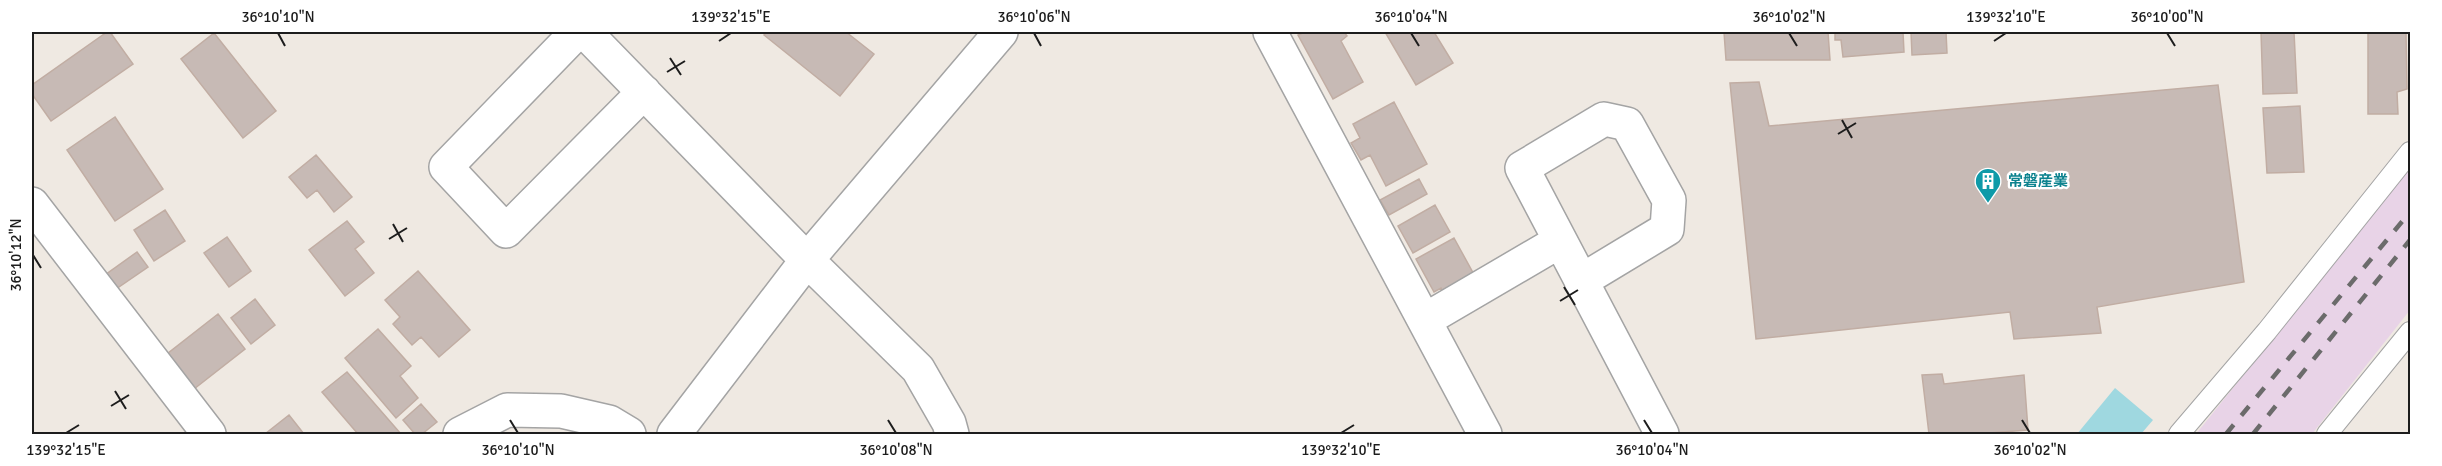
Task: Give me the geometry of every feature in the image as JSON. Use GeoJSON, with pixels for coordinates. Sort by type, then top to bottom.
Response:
{"type":"FeatureCollection","features":[{"type":"Feature","properties":{"kind":"street"},"geometry":{"type":"LineString","coordinates":[[577,32],[446,167],[506,231],[644,92]]}},
{"type":"Feature","properties":{"kind":"street"},"geometry":{"type":"LineString","coordinates":[[585,32],[807,260],[918,369],[949,423],[952,435]]}},
{"type":"Feature","properties":{"kind":"street"},"geometry":{"type":"LineString","coordinates":[[674,435],[807,260],[1001,32]]}},
{"type":"Feature","properties":{"kind":"street"},"geometry":{"type":"LineString","coordinates":[[1270,32],[1485,435]]}},
{"type":"Feature","properties":{"kind":"street"},"geometry":{"type":"LineString","coordinates":[[1581,281],[1667,229],[1669,200],[1627,124],[1605,119],[1522,168],[1560,241],[1581,281],[1662,435]]}},
{"type":"Feature","properties":{"kind":"street"},"geometry":{"type":"LineString","coordinates":[[32,204],[209,435]]}},
{"type":"Feature","properties":{"kind":"street"},"geometry":{"type":"LineString","coordinates":[[1425,320],[1560,241]]}},
{"type":"Feature","properties":{"kind":"street"},"geometry":{"type":"LineString","coordinates":[[460,435],[507,410],[561,411],[609,422],[629,435]]}},
{"type":"Feature","properties":{"kind":"lane"},"geometry":{"type":"LineString","coordinates":[[2179,435],[2267,331],[2410,152]]}},
{"type":"Feature","properties":{"kind":"lane"},"geometry":{"type":"LineString","coordinates":[[2327,435],[2410,332]]}},
{"type":"Feature","properties":{"kind":"shaded area"},"geometry":{"type":"Polygon","coordinates":[[[2410,168],[2410,310],[2312,434],[2196,434],[2410,168]]]}},
{"type":"Feature","properties":{"kind":"water"},"geometry":{"type":"Polygon","coordinates":[[[2115,388],[2153,420],[2141,434],[2077,434],[2115,388]]]}},
{"type":"Feature","properties":{"kind":"building"},"geometry":{"type":"Polygon","coordinates":[[[110,32],[133,64],[51,121],[32,94],[32,85],[110,32]]]}},
{"type":"Feature","properties":{"kind":"building"},"geometry":{"type":"Polygon","coordinates":[[[767,32],[846,32],[874,54],[840,96],[764,35],[767,32]]]}},
{"type":"Feature","properties":{"kind":"building"},"geometry":{"type":"Polygon","coordinates":[[[1305,32],[1344,32],[1347,36],[1341,41],[1363,82],[1333,99],[1298,35],[1305,32]]]}},
{"type":"Feature","properties":{"kind":"building"},"geometry":{"type":"Polygon","coordinates":[[[1385,32],[1434,32],[1453,63],[1416,85],[1385,32]]]}},
{"type":"Feature","properties":{"kind":"building"},"geometry":{"type":"Polygon","coordinates":[[[1724,32],[1828,32],[1830,60],[1726,60],[1724,32]]]}},
{"type":"Feature","properties":{"kind":"building"},"geometry":{"type":"Polygon","coordinates":[[[1835,32],[1903,32],[1904,52],[1843,57],[1841,40],[1835,40],[1835,32]]]}},
{"type":"Feature","properties":{"kind":"building"},"geometry":{"type":"Polygon","coordinates":[[[1911,32],[1946,32],[1947,53],[1912,55],[1911,32]]]}},
{"type":"Feature","properties":{"kind":"building"},"geometry":{"type":"Polygon","coordinates":[[[2261,32],[2294,32],[2297,93],[2263,94],[2261,32]]]}},
{"type":"Feature","properties":{"kind":"building"},"geometry":{"type":"Polygon","coordinates":[[[2368,32],[2406,32],[2407,89],[2397,92],[2398,114],[2368,114],[2368,32]]]}},
{"type":"Feature","properties":{"kind":"building"},"geometry":{"type":"Polygon","coordinates":[[[214,33],[276,111],[243,138],[181,59],[214,33]]]}},
{"type":"Feature","properties":{"kind":"building","name":"常磐産業"},"geometry":{"type":"Polygon","coordinates":[[[1759,82],[1769,126],[2218,85],[2244,282],[2097,307],[2101,333],[2014,339],[2010,312],[1756,339],[1730,83],[1759,82]]]}},
{"type":"Feature","properties":{"kind":"building"},"geometry":{"type":"Polygon","coordinates":[[[1394,102],[1427,164],[1386,186],[1370,155],[1361,160],[1351,143],[1360,138],[1353,124],[1394,102]]]}},
{"type":"Feature","properties":{"kind":"building"},"geometry":{"type":"Polygon","coordinates":[[[2300,106],[2304,172],[2267,173],[2263,108],[2300,106]]]}},
{"type":"Feature","properties":{"kind":"building"},"geometry":{"type":"Polygon","coordinates":[[[115,117],[163,189],[115,221],[67,150],[115,117]]]}},
{"type":"Feature","properties":{"kind":"building"},"geometry":{"type":"Polygon","coordinates":[[[316,155],[352,197],[334,212],[317,190],[307,198],[289,177],[316,155]]]}},
{"type":"Feature","properties":{"kind":"building"},"geometry":{"type":"Polygon","coordinates":[[[1419,179],[1427,194],[1389,215],[1380,200],[1419,179]]]}},
{"type":"Feature","properties":{"kind":"building"},"geometry":{"type":"Polygon","coordinates":[[[1435,205],[1450,232],[1413,253],[1398,226],[1435,205]]]}},
{"type":"Feature","properties":{"kind":"building"},"geometry":{"type":"Polygon","coordinates":[[[165,210],[185,241],[154,261],[134,230],[165,210]]]}},
{"type":"Feature","properties":{"kind":"building"},"geometry":{"type":"Polygon","coordinates":[[[347,221],[364,242],[355,249],[374,273],[345,296],[309,250],[347,221]]]}},
{"type":"Feature","properties":{"kind":"building"},"geometry":{"type":"Polygon","coordinates":[[[227,237],[251,271],[229,287],[204,253],[227,237]]]}},
{"type":"Feature","properties":{"kind":"building"},"geometry":{"type":"Polygon","coordinates":[[[1454,238],[1477,280],[1445,297],[1441,288],[1434,292],[1416,259],[1454,238]]]}},
{"type":"Feature","properties":{"kind":"building"},"geometry":{"type":"Polygon","coordinates":[[[137,252],[148,267],[116,289],[105,275],[137,252]]]}},
{"type":"Feature","properties":{"kind":"building"},"geometry":{"type":"Polygon","coordinates":[[[418,271],[470,330],[439,357],[421,337],[412,345],[393,324],[400,317],[385,300],[418,271]]]}},
{"type":"Feature","properties":{"kind":"building"},"geometry":{"type":"Polygon","coordinates":[[[255,299],[275,325],[251,344],[231,318],[255,299]]]}},
{"type":"Feature","properties":{"kind":"building"},"geometry":{"type":"Polygon","coordinates":[[[218,314],[245,349],[194,389],[167,354],[218,314]]]}},
{"type":"Feature","properties":{"kind":"building"},"geometry":{"type":"Polygon","coordinates":[[[378,329],[411,366],[400,376],[418,398],[396,418],[345,358],[378,329]]]}},
{"type":"Feature","properties":{"kind":"building"},"geometry":{"type":"Polygon","coordinates":[[[347,372],[401,434],[358,434],[322,392],[347,372]]]}},
{"type":"Feature","properties":{"kind":"building"},"geometry":{"type":"Polygon","coordinates":[[[1942,374],[1944,384],[2024,375],[2028,430],[1976,434],[1929,434],[1922,375],[1942,374]]]}},
{"type":"Feature","properties":{"kind":"building"},"geometry":{"type":"Polygon","coordinates":[[[421,404],[437,422],[422,434],[415,434],[403,420],[421,404]]]}},
{"type":"Feature","properties":{"kind":"building"},"geometry":{"type":"Polygon","coordinates":[[[289,415],[304,434],[265,434],[289,415]]]}},
{"type":"Feature","properties":{"kind":"railway"},"geometry":{"type":"LineString","coordinates":[[2226,434],[2410,212]]}},
{"type":"Feature","properties":{"kind":"railway"},"geometry":{"type":"LineString","coordinates":[[2253,434],[2410,240]]}},
{"type":"Feature","properties":{"kind":"place","name":"常磐産業"},"geometry":{"type":"Point","coordinates":[1988,204]}}]}
